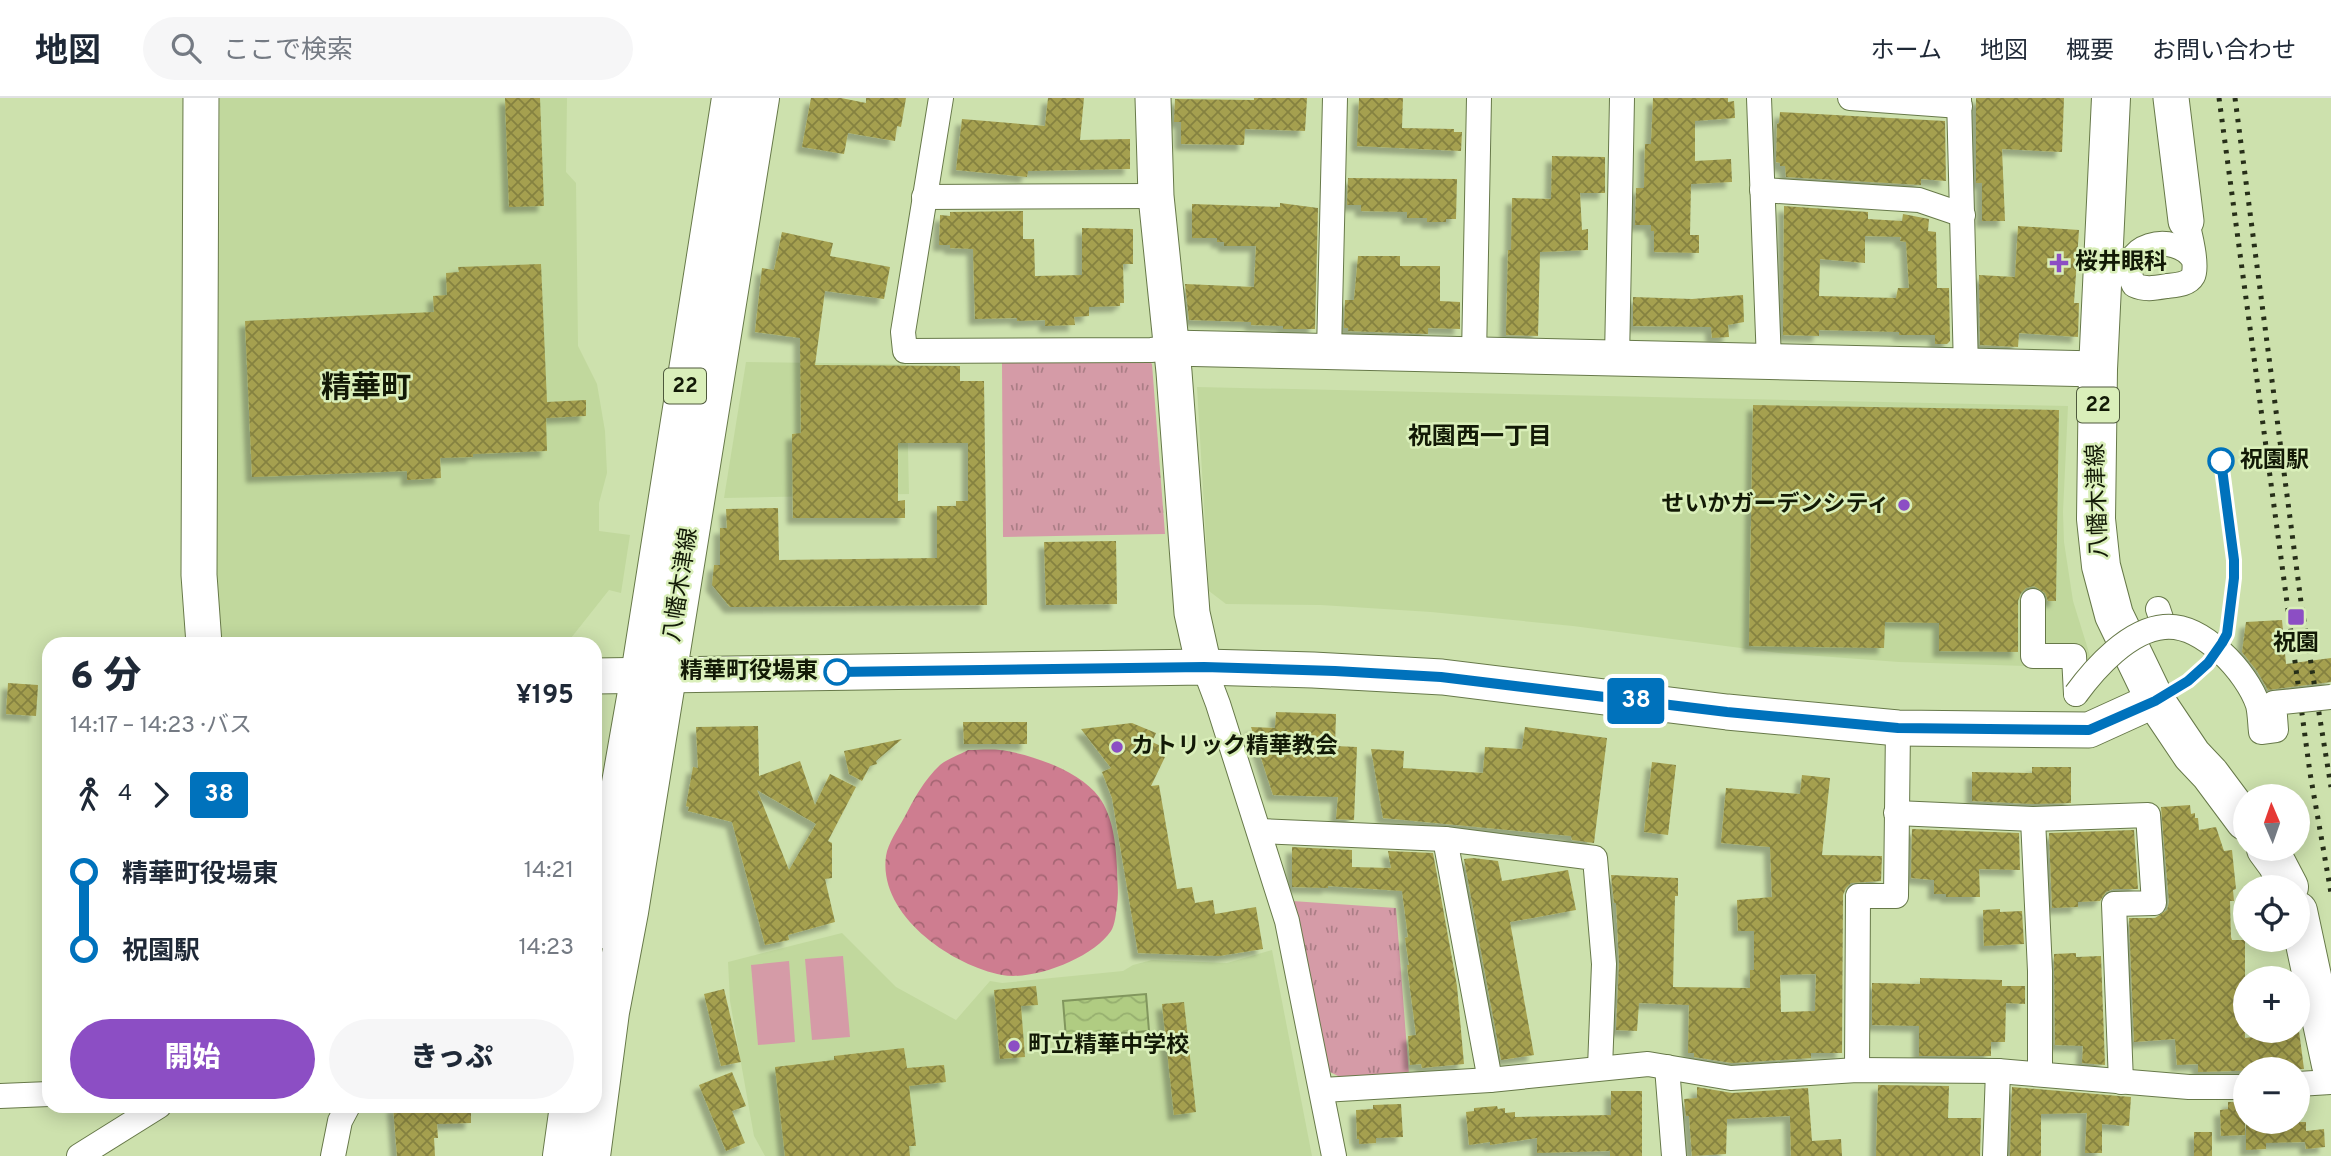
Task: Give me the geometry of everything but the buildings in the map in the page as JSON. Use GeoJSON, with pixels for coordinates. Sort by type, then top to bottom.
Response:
{"type":"FeatureCollection","features":[{"type":"Feature","properties":{"kind":"main road","name":"八幡木津線"},"geometry":{"type":"LineString","coordinates":[[653,675],[732,98]]}},
{"type":"Feature","properties":{"kind":"main road","name":"八幡木津線"},"geometry":{"type":"LineString","coordinates":[[602,1077],[611,1012],[605,913],[653,675],[761,98]]}},
{"type":"Feature","properties":{"kind":"main road","name":"八幡木津線"},"geometry":{"type":"LineString","coordinates":[[2111,98],[2098,369],[2096,519],[2101,566],[2114,615],[2155,701],[2192,755],[2233,805]]}},
{"type":"Feature","properties":{"kind":"main road"},"geometry":{"type":"LineString","coordinates":[[2307,952],[2331,1065]]}},
{"type":"Feature","properties":{"kind":"main road"},"geometry":{"type":"LineString","coordinates":[[562,1156],[568,1113]]}},
{"type":"Feature","properties":{"kind":"main road","name":"八幡木津線"},"geometry":{"type":"LineString","coordinates":[[591,1156],[597,1113]]}},
{"type":"Feature","properties":{"kind":"street"},"geometry":{"type":"LineString","coordinates":[[201,98],[199,575],[203,637]]}},
{"type":"Feature","properties":{"kind":"street"},"geometry":{"type":"LineString","coordinates":[[941,98],[903,332],[905,351],[1151,351],[1171,348],[2098,369]]}},
{"type":"Feature","properties":{"kind":"street"},"geometry":{"type":"LineString","coordinates":[[1153,98],[1156,195],[1192,613],[1204,667],[1219,704],[1287,921],[1323,1090],[1334,1156]]}},
{"type":"Feature","properties":{"kind":"street"},"geometry":{"type":"LineString","coordinates":[[1329,352],[1335,98]]}},
{"type":"Feature","properties":{"kind":"street"},"geometry":{"type":"LineString","coordinates":[[1474,356],[1479,98]]}},
{"type":"Feature","properties":{"kind":"street"},"geometry":{"type":"LineString","coordinates":[[1617,359],[1622,98]]}},
{"type":"Feature","properties":{"kind":"street"},"geometry":{"type":"LineString","coordinates":[[1759,98],[1769,362]]}},
{"type":"Feature","properties":{"kind":"street"},"geometry":{"type":"LineString","coordinates":[[1850,98],[1960,102],[1966,368]]}},
{"type":"Feature","properties":{"kind":"street"},"geometry":{"type":"LineString","coordinates":[[2171,98],[2177,232],[2194,260],[2193,276],[2180,285],[2143,289],[2134,285],[2129,269],[2131,258],[2177,232]]}},
{"type":"Feature","properties":{"kind":"street"},"geometry":{"type":"LineString","coordinates":[[1762,190],[1919,200],[1963,215]]}},
{"type":"Feature","properties":{"kind":"street"},"geometry":{"type":"LineString","coordinates":[[924,197],[1156,195]]}},
{"type":"Feature","properties":{"kind":"street"},"geometry":{"type":"LineString","coordinates":[[2032,601],[2033,656],[2074,656],[2076,694],[2109,651],[2136,638],[2161,618],[2197,635],[2226,657],[2250,687],[2259,707],[2261,732],[2276,730],[2273,695],[2331,697]]}},
{"type":"Feature","properties":{"kind":"street"},"geometry":{"type":"LineString","coordinates":[[602,676],[1204,667],[1326,670],[1441,677],[1727,712],[1898,728],[2089,730],[2155,701]]}},
{"type":"Feature","properties":{"kind":"street"},"geometry":{"type":"LineString","coordinates":[[1857,1070],[1858,896],[1896,896],[1898,728]]}},
{"type":"Feature","properties":{"kind":"street"},"geometry":{"type":"LineString","coordinates":[[1896,813],[2033,819],[2148,815],[2154,903],[2114,904],[2121,1082]]}},
{"type":"Feature","properties":{"kind":"street"},"geometry":{"type":"LineString","coordinates":[[2033,819],[2040,971],[2040,1074]]}},
{"type":"Feature","properties":{"kind":"street"},"geometry":{"type":"LineString","coordinates":[[1259,831],[1445,839],[1595,858],[1604,964],[1600,1068]]}},
{"type":"Feature","properties":{"kind":"street"},"geometry":{"type":"LineString","coordinates":[[1445,839],[1490,1080]]}},
{"type":"Feature","properties":{"kind":"street"},"geometry":{"type":"LineString","coordinates":[[1323,1090],[1490,1080],[1648,1064],[1731,1079],[1857,1070],[1998,1071],[2189,1087],[2233,1087]]}},
{"type":"Feature","properties":{"kind":"street"},"geometry":{"type":"LineString","coordinates":[[1667,1067],[1674,1156]]}},
{"type":"Feature","properties":{"kind":"street"},"geometry":{"type":"LineString","coordinates":[[1994,1156],[1998,1071]]}},
{"type":"Feature","properties":{"kind":"street"},"geometry":{"type":"LineString","coordinates":[[2310,1083],[2331,1082]]}},
{"type":"Feature","properties":{"kind":"street"},"geometry":{"type":"LineString","coordinates":[[0,1096],[42,1094]]}},
{"type":"Feature","properties":{"kind":"street"},"geometry":{"type":"LineString","coordinates":[[79,1156],[148,1113]]}},
{"type":"Feature","properties":{"kind":"street"},"geometry":{"type":"LineString","coordinates":[[333,1156],[344,1113]]}},
{"type":"Feature","properties":{"kind":"shaded area"},"geometry":{"type":"Polygon","coordinates":[[[220,98],[567,98],[566,172],[576,183],[578,346],[597,384],[605,431],[607,473],[599,503],[599,531],[630,535],[621,593],[609,590],[572,637],[221,637],[217,585],[220,98]]]}},
{"type":"Feature","properties":{"kind":"shaded area"},"geometry":{"type":"Polygon","coordinates":[[[746,362],[906,364],[909,494],[724,498],[746,362]]]}},
{"type":"Feature","properties":{"kind":"shaded area"},"geometry":{"type":"Polygon","coordinates":[[[1197,387],[2068,406],[2064,542],[2073,601],[2091,659],[2091,668],[1899,662],[1779,653],[1573,626],[1431,612],[1321,605],[1226,604],[1209,591],[1197,387]]]}},
{"type":"Feature","properties":{"kind":"shaded area","name":"町立精華中学校"},"geometry":{"type":"Polygon","coordinates":[[[842,933],[896,987],[956,1020],[990,981],[1002,983],[1123,971],[1152,960],[1227,963],[1272,950],[1312,1156],[765,1156],[754,1136],[730,1001],[728,962],[842,933]]]}},
{"type":"Feature","properties":{"kind":"green space"},"geometry":{"type":"Polygon","coordinates":[[[1149,361],[1152,364],[1165,534],[1003,537],[1002,362],[1149,361]]]}},
{"type":"Feature","properties":{"kind":"green space"},"geometry":{"type":"Polygon","coordinates":[[[968,750],[1012,752],[1054,765],[1080,779],[1104,805],[1111,822],[1116,850],[1118,896],[1115,919],[1111,931],[1102,941],[1077,958],[1045,971],[1015,976],[982,969],[941,949],[922,934],[906,917],[894,898],[887,878],[886,856],[891,841],[934,771],[968,750]]]}},
{"type":"Feature","properties":{"kind":"green space"},"geometry":{"type":"Polygon","coordinates":[[[1292,901],[1396,908],[1409,1075],[1344,1079],[1328,1071],[1292,901]]]}},
{"type":"Feature","properties":{"kind":"green space"},"geometry":{"type":"Polygon","coordinates":[[[843,956],[850,1037],[812,1040],[805,959],[843,956]]]}},
{"type":"Feature","properties":{"kind":"green space"},"geometry":{"type":"Polygon","coordinates":[[[789,961],[795,1042],[758,1045],[751,965],[789,961]]]}},
{"type":"Feature","properties":{"kind":"water"},"geometry":{"type":"Polygon","coordinates":[[[1146,994],[1149,1031],[1066,1038],[1063,1001],[1146,994]]]}},
{"type":"Feature","properties":{"kind":"railway"},"geometry":{"type":"LineString","coordinates":[[2219,98],[2310,773],[2331,893]]}},
{"type":"Feature","properties":{"kind":"railway"},"geometry":{"type":"LineString","coordinates":[[2235,98],[2301,602],[2331,787]]}},
{"type":"Feature","properties":{"kind":"bus line","name":"38"},"geometry":{"type":"LineString","coordinates":[[837,672],[1204,667],[1335,671],[1441,677],[1727,712],[1898,728],[2089,730],[2155,701],[2188,681],[2208,663],[2227,634],[2234,560],[2221,461]]}},
{"type":"Feature","properties":{"kind":"place","name":"桜井眼科"},"geometry":{"type":"Point","coordinates":[2059,263]}},
{"type":"Feature","properties":{"kind":"place","name":"祝園駅"},"geometry":{"type":"Point","coordinates":[2221,461]}},
{"type":"Feature","properties":{"kind":"place","name":"せいかガーデンシティ"},"geometry":{"type":"Point","coordinates":[1904,505]}},
{"type":"Feature","properties":{"kind":"place","name":"祝園"},"geometry":{"type":"Point","coordinates":[2296,617]}},
{"type":"Feature","properties":{"kind":"place","name":"精華町役場東"},"geometry":{"type":"Point","coordinates":[837,672]}},
{"type":"Feature","properties":{"kind":"place","name":"カトリック精華教会"},"geometry":{"type":"Point","coordinates":[1117,747]}},
{"type":"Feature","properties":{"kind":"place","name":"町立精華中学校"},"geometry":{"type":"Point","coordinates":[1014,1046]}},
{"type":"Feature","properties":{"kind":"district","name":"精華町"},"geometry":{"type":"Point","coordinates":[366,389]}},
{"type":"Feature","properties":{"kind":"district","name":"祝園西一丁目"},"geometry":{"type":"Point","coordinates":[1480,438]}}]}
